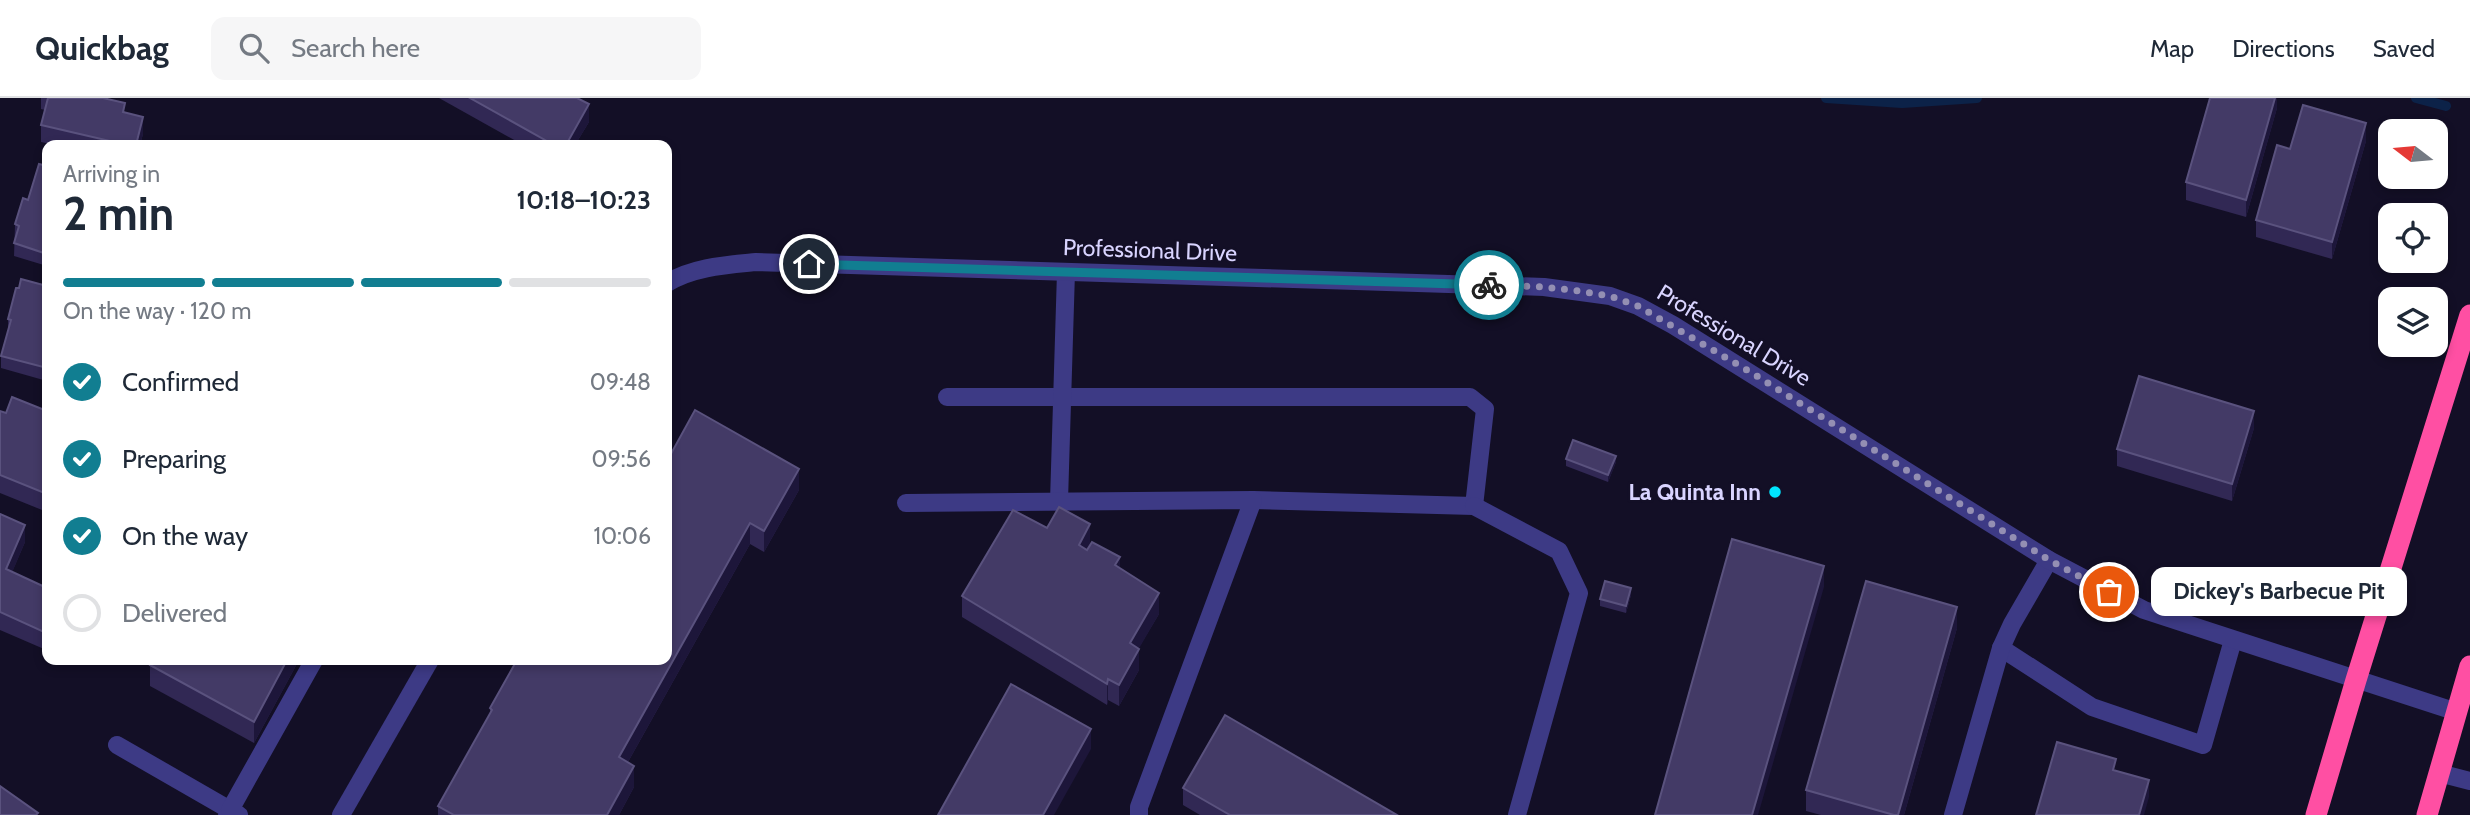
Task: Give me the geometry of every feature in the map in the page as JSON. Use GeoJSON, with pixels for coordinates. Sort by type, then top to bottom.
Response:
{"type":"FeatureCollection","features":[{"type":"Feature","properties":{"kind":"highway"},"geometry":{"type":"LineString","coordinates":[[2316,815],[2470,315]]}},
{"type":"Feature","properties":{"kind":"highway"},"geometry":{"type":"LineString","coordinates":[[2427,815],[2470,666]]}},
{"type":"Feature","properties":{"kind":"street","name":"Professional Drive"},"geometry":{"type":"LineString","coordinates":[[672,280],[713,266],[756,262],[1544,287],[1610,296],[1638,306],[1673,325],[2049,560],[2144,610],[2457,712]]}},
{"type":"Feature","properties":{"kind":"street"},"geometry":{"type":"LineString","coordinates":[[1059,501],[1066,272]]}},
{"type":"Feature","properties":{"kind":"street"},"geometry":{"type":"LineString","coordinates":[[947,397],[1470,397],[1485,409],[1474,506]]}},
{"type":"Feature","properties":{"kind":"street"},"geometry":{"type":"LineString","coordinates":[[1139,815],[1139,807],[1253,500]]}},
{"type":"Feature","properties":{"kind":"street"},"geometry":{"type":"LineString","coordinates":[[906,503],[1253,500],[1474,506],[1559,551],[1579,593],[1517,815]]}},
{"type":"Feature","properties":{"kind":"street"},"geometry":{"type":"LineString","coordinates":[[1953,815],[2001,649],[2012,624],[2049,560]]}},
{"type":"Feature","properties":{"kind":"street"},"geometry":{"type":"LineString","coordinates":[[2001,649],[2092,707],[2203,745],[2233,640]]}},
{"type":"Feature","properties":{"kind":"street"},"geometry":{"type":"LineString","coordinates":[[117,745],[232,813],[311,665]]}},
{"type":"Feature","properties":{"kind":"street"},"geometry":{"type":"LineString","coordinates":[[341,815],[427,665]]}},
{"type":"Feature","properties":{"kind":"street"},"geometry":{"type":"LineString","coordinates":[[2439,773],[2470,781]]}},
{"type":"Feature","properties":{"kind":"building"},"geometry":{"type":"Polygon","coordinates":[[[48,98],[103,98],[125,103],[123,112],[143,117],[137,140],[106,140],[41,125],[48,98]]]}},
{"type":"Feature","properties":{"kind":"building"},"geometry":{"type":"Polygon","coordinates":[[[470,98],[577,98],[589,104],[569,140],[545,140],[470,98]]]}},
{"type":"Feature","properties":{"kind":"building"},"geometry":{"type":"Polygon","coordinates":[[[2210,98],[2275,98],[2246,200],[2186,182],[2210,98]]]}},
{"type":"Feature","properties":{"kind":"building"},"geometry":{"type":"Polygon","coordinates":[[[2303,105],[2366,123],[2332,242],[2256,220],[2277,145],[2290,149],[2303,105]]]}},
{"type":"Feature","properties":{"kind":"building"},"geometry":{"type":"Polygon","coordinates":[[[39,164],[42,165],[42,252],[14,243],[19,226],[15,224],[23,198],[28,200],[39,164]]]}},
{"type":"Feature","properties":{"kind":"building"},"geometry":{"type":"Polygon","coordinates":[[[21,279],[42,285],[42,367],[1,356],[16,288],[19,288],[21,279]]]}},
{"type":"Feature","properties":{"kind":"building"},"geometry":{"type":"Polygon","coordinates":[[[2139,376],[2254,411],[2232,484],[2117,449],[2139,376]]]}},
{"type":"Feature","properties":{"kind":"building"},"geometry":{"type":"Polygon","coordinates":[[[12,397],[42,409],[42,492],[0,475],[0,411],[6,413],[12,397]]]}},
{"type":"Feature","properties":{"kind":"building"},"geometry":{"type":"Polygon","coordinates":[[[695,410],[799,469],[764,531],[750,523],[672,662],[672,452],[695,410]]]}},
{"type":"Feature","properties":{"kind":"building"},"geometry":{"type":"Polygon","coordinates":[[[1573,440],[1616,456],[1608,475],[1566,459],[1573,440]]]}},
{"type":"Feature","properties":{"kind":"building"},"geometry":{"type":"Polygon","coordinates":[[[1059,507],[1090,524],[1079,545],[1087,550],[1092,542],[1120,557],[1115,565],[1159,593],[1130,643],[1139,649],[1119,685],[1108,679],[1107,684],[962,596],[1013,510],[1047,528],[1059,507]]]}},
{"type":"Feature","properties":{"kind":"building"},"geometry":{"type":"Polygon","coordinates":[[[0,514],[25,525],[6,569],[42,586],[42,631],[0,612],[0,514]]]}},
{"type":"Feature","properties":{"kind":"building"},"geometry":{"type":"Polygon","coordinates":[[[1732,539],[1824,566],[1752,815],[1655,815],[1732,539]]]}},
{"type":"Feature","properties":{"kind":"building"},"geometry":{"type":"Polygon","coordinates":[[[1605,581],[1631,588],[1626,606],[1600,599],[1605,581]]]}},
{"type":"Feature","properties":{"kind":"building"},"geometry":{"type":"Polygon","coordinates":[[[1866,581],[1957,607],[1898,815],[1806,790],[1866,581]]]}},
{"type":"Feature","properties":{"kind":"building"},"geometry":{"type":"Polygon","coordinates":[[[150,665],[284,665],[254,722],[150,665]]]}},
{"type":"Feature","properties":{"kind":"building"},"geometry":{"type":"Polygon","coordinates":[[[514,665],[671,665],[619,757],[634,766],[607,815],[454,815],[438,806],[492,710],[490,708],[514,665]]]}},
{"type":"Feature","properties":{"kind":"building"},"geometry":{"type":"Polygon","coordinates":[[[1011,684],[1091,729],[1043,815],[938,815],[1011,684]]]}},
{"type":"Feature","properties":{"kind":"building"},"geometry":{"type":"Polygon","coordinates":[[[1225,715],[1397,815],[1230,815],[1183,788],[1225,715]]]}},
{"type":"Feature","properties":{"kind":"building"},"geometry":{"type":"Polygon","coordinates":[[[2057,742],[2116,759],[2113,770],[2149,780],[2139,815],[2036,815],[2057,742]]]}},
{"type":"Feature","properties":{"kind":"building"},"geometry":{"type":"Polygon","coordinates":[[[0,786],[38,813],[0,815],[0,786]]]}},
{"type":"Feature","properties":{"kind":"waterway"},"geometry":{"type":"LineString","coordinates":[[1826,98],[1902,103],[1977,98]]}},
{"type":"Feature","properties":{"kind":"waterway"},"geometry":{"type":"LineString","coordinates":[[2416,98],[2446,106]]}},
{"type":"Feature","properties":{"kind":"way so far"},"geometry":{"type":"LineString","coordinates":[[1489,285],[1579,291],[1610,296],[1638,306],[1752,373],[2049,560],[2109,592]]}},
{"type":"Feature","properties":{"kind":"place","name":"La Quinta Inn"},"geometry":{"type":"Point","coordinates":[1775,492]}},
{"type":"Feature","properties":{"kind":"place","name":"Dickey's Barbecue Pit"},"geometry":{"type":"Point","coordinates":[2109,592]}},
{"type":"Feature","properties":{"kind":"route"},"geometry":{"type":"LineString","coordinates":[[809,264],[1489,285]]}}]}
